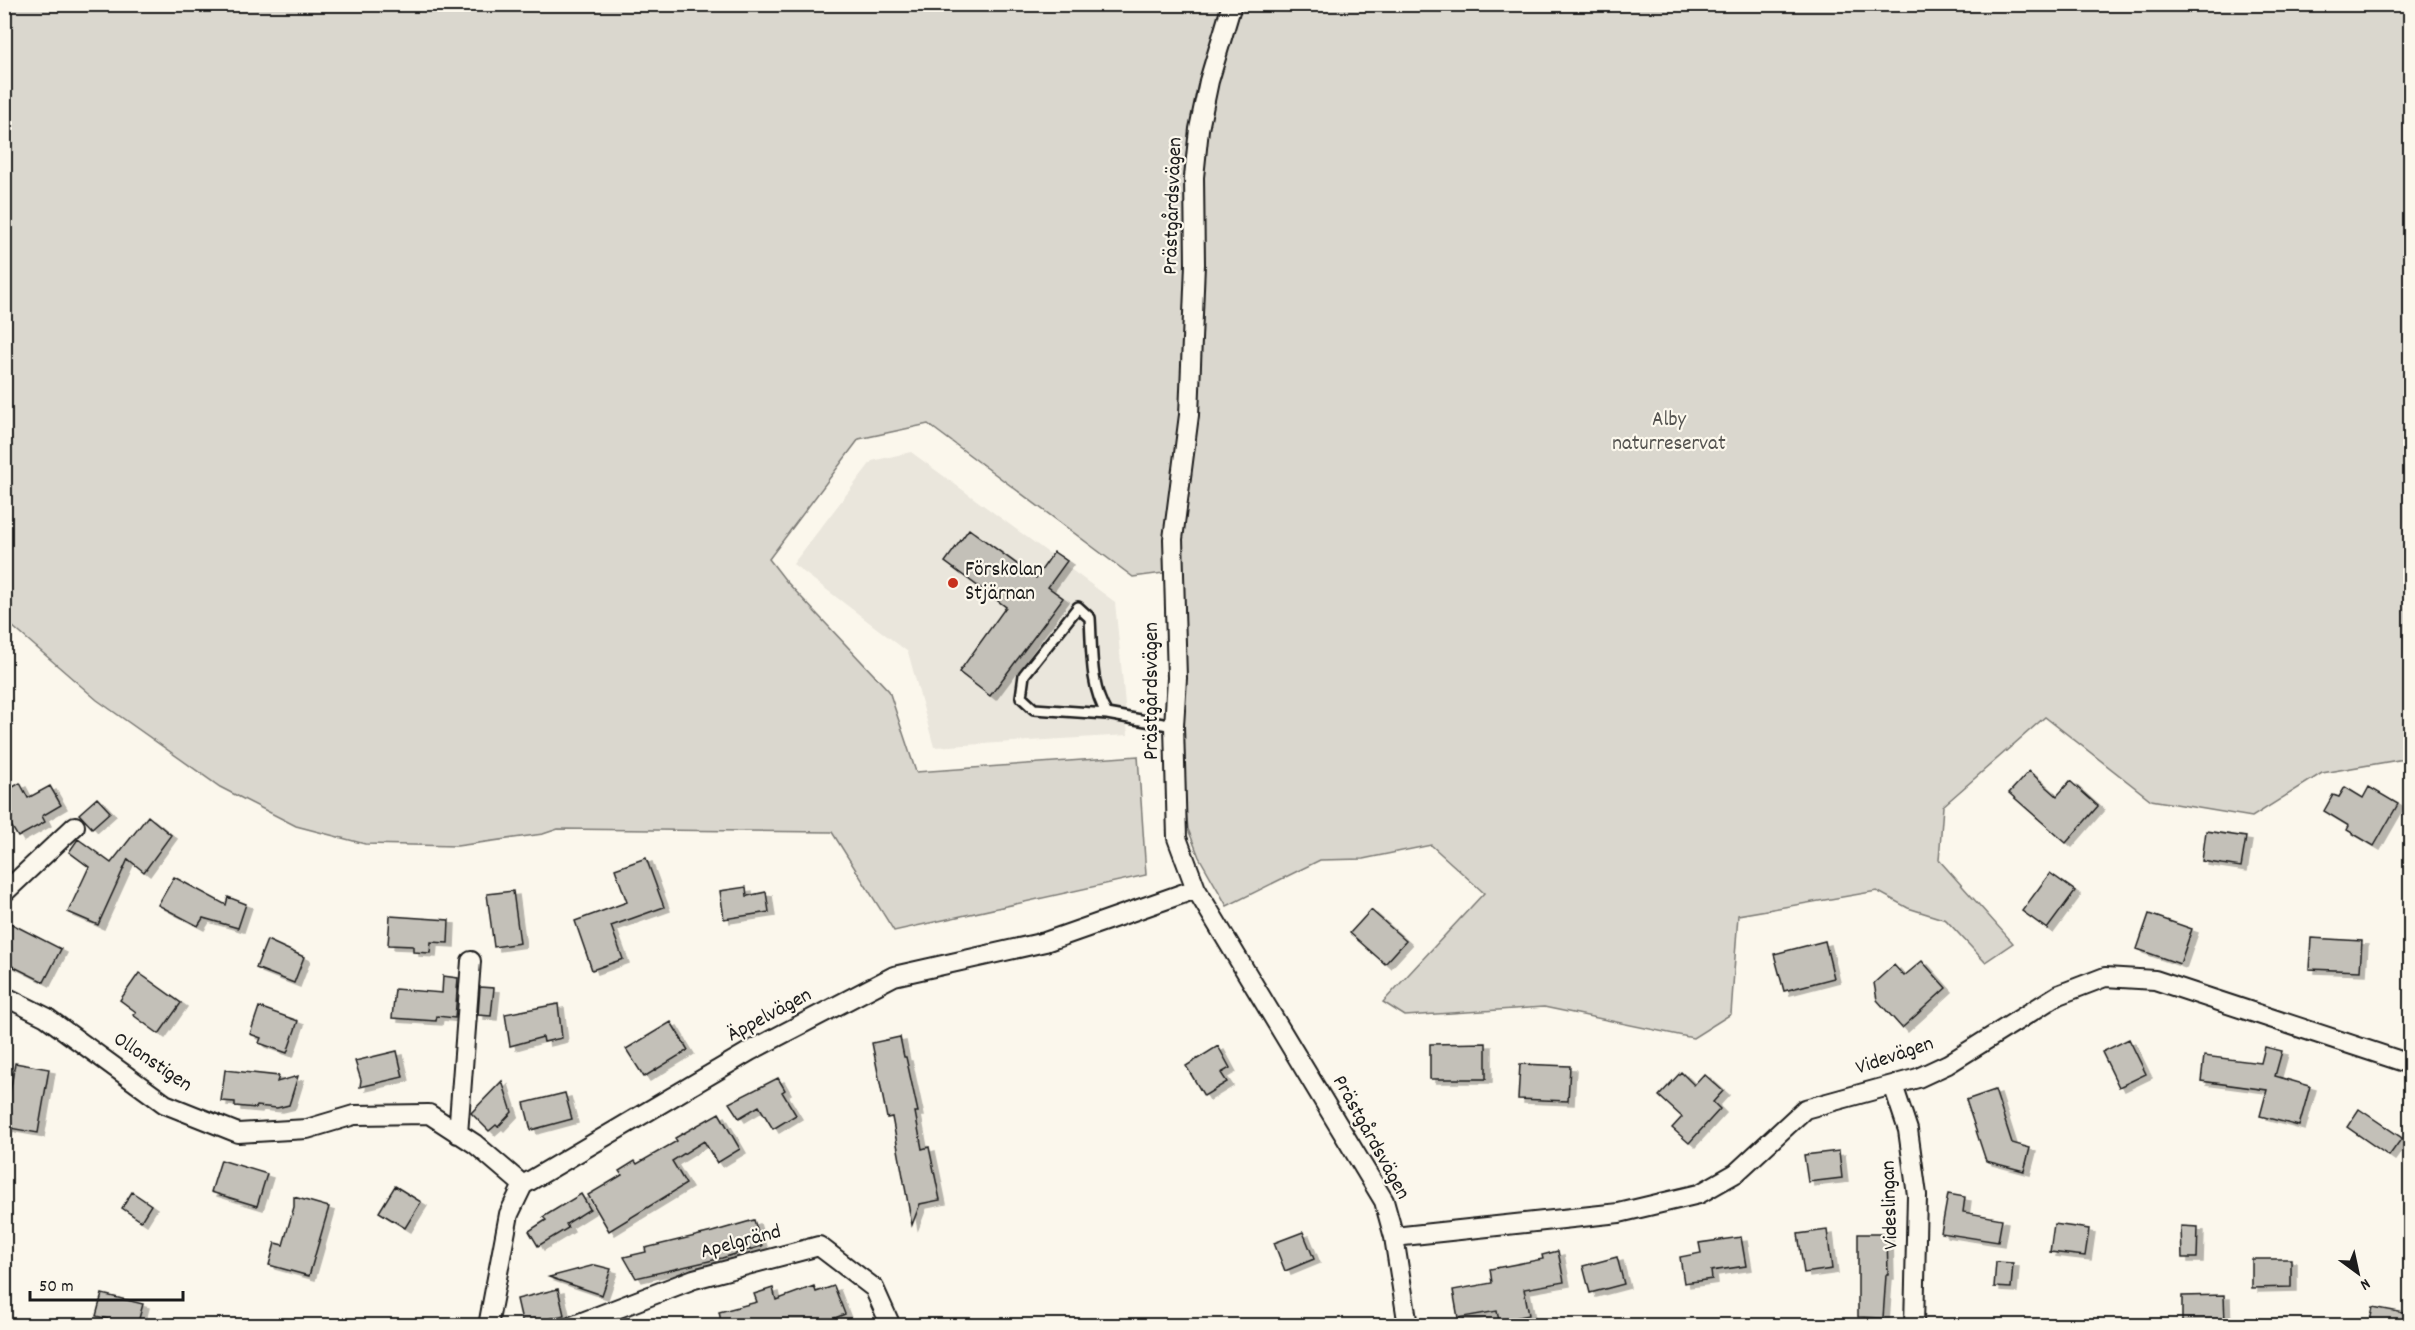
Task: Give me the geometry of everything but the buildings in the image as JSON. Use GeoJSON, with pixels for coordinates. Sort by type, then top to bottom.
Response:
{"type":"FeatureCollection","features":[{"type":"Feature","properties":{"kind":"street","name":"Prästgårdsvägen"},"geometry":{"type":"LineString","coordinates":[[1232,4],[1209,81],[1199,129],[1194,177],[1196,264],[1189,415],[1173,539],[1178,678],[1174,726],[1177,838],[1196,889],[1384,1201],[1394,1237],[1408,1326]]}},
{"type":"Feature","properties":{"kind":"street"},"geometry":{"type":"LineString","coordinates":[[4,892],[75,825]]}},
{"type":"Feature","properties":{"kind":"street","name":"Äppelvägen"},"geometry":{"type":"LineString","coordinates":[[523,1185],[750,1052],[894,976],[1045,942],[1196,889]]}},
{"type":"Feature","properties":{"kind":"street"},"geometry":{"type":"LineString","coordinates":[[458,1134],[471,961]]}},
{"type":"Feature","properties":{"kind":"street","name":"Videvägen"},"geometry":{"type":"LineString","coordinates":[[1394,1237],[1619,1213],[1699,1194],[1736,1173],[1805,1108],[1918,1078],[1948,1064],[2058,995],[2104,977],[2155,980],[2410,1064]]}},
{"type":"Feature","properties":{"kind":"street","name":"Ollonstigen"},"geometry":{"type":"LineString","coordinates":[[4,996],[46,1017],[165,1104],[238,1133],[307,1129],[354,1115],[429,1114],[475,1144],[523,1185]]}},
{"type":"Feature","properties":{"kind":"street","name":"Videslingan"},"geometry":{"type":"LineString","coordinates":[[1893,1085],[1908,1130],[1917,1195],[1914,1326]]}},
{"type":"Feature","properties":{"kind":"street"},"geometry":{"type":"LineString","coordinates":[[488,1326],[508,1214],[523,1185]]}},
{"type":"Feature","properties":{"kind":"street","name":"Apelgränd"},"geometry":{"type":"LineString","coordinates":[[572,1326],[694,1279],[819,1246],[874,1288],[891,1326]]}},
{"type":"Feature","properties":{"kind":"lane"},"geometry":{"type":"LineString","coordinates":[[1107,714],[1099,702],[1094,681],[1090,618],[1078,607],[1024,675],[1021,697],[1034,709],[1107,714],[1174,726]]}},
{"type":"Feature","properties":{"kind":"shaded area","name":"Förskolan Stjärnan"},"geometry":{"type":"Polygon","coordinates":[[[911,452],[1115,602],[1128,735],[934,747],[908,652],[793,564],[872,461],[911,452]]]}},
{"type":"Feature","properties":{"kind":"green space","name":"Alby naturreservat"},"geometry":{"type":"Polygon","coordinates":[[[5,5],[2410,5],[2410,758],[2322,773],[2252,817],[2151,800],[2045,717],[1943,806],[1939,860],[2013,943],[1985,962],[1946,920],[1908,908],[1877,891],[1738,915],[1731,1014],[1693,1038],[1544,1007],[1405,1016],[1383,1002],[1484,893],[1431,845],[1363,859],[1320,860],[1227,906],[1199,857],[1188,829],[1181,761],[1171,572],[1133,577],[928,424],[859,439],[769,559],[786,581],[889,691],[916,772],[1138,756],[1146,875],[894,931],[832,832],[558,829],[543,834],[457,846],[365,844],[296,826],[220,787],[97,700],[5,620],[5,5]]]}},
{"type":"Feature","properties":{"kind":"place","name":"Förskolan Stjärnan"},"geometry":{"type":"Point","coordinates":[953,583]}}]}
